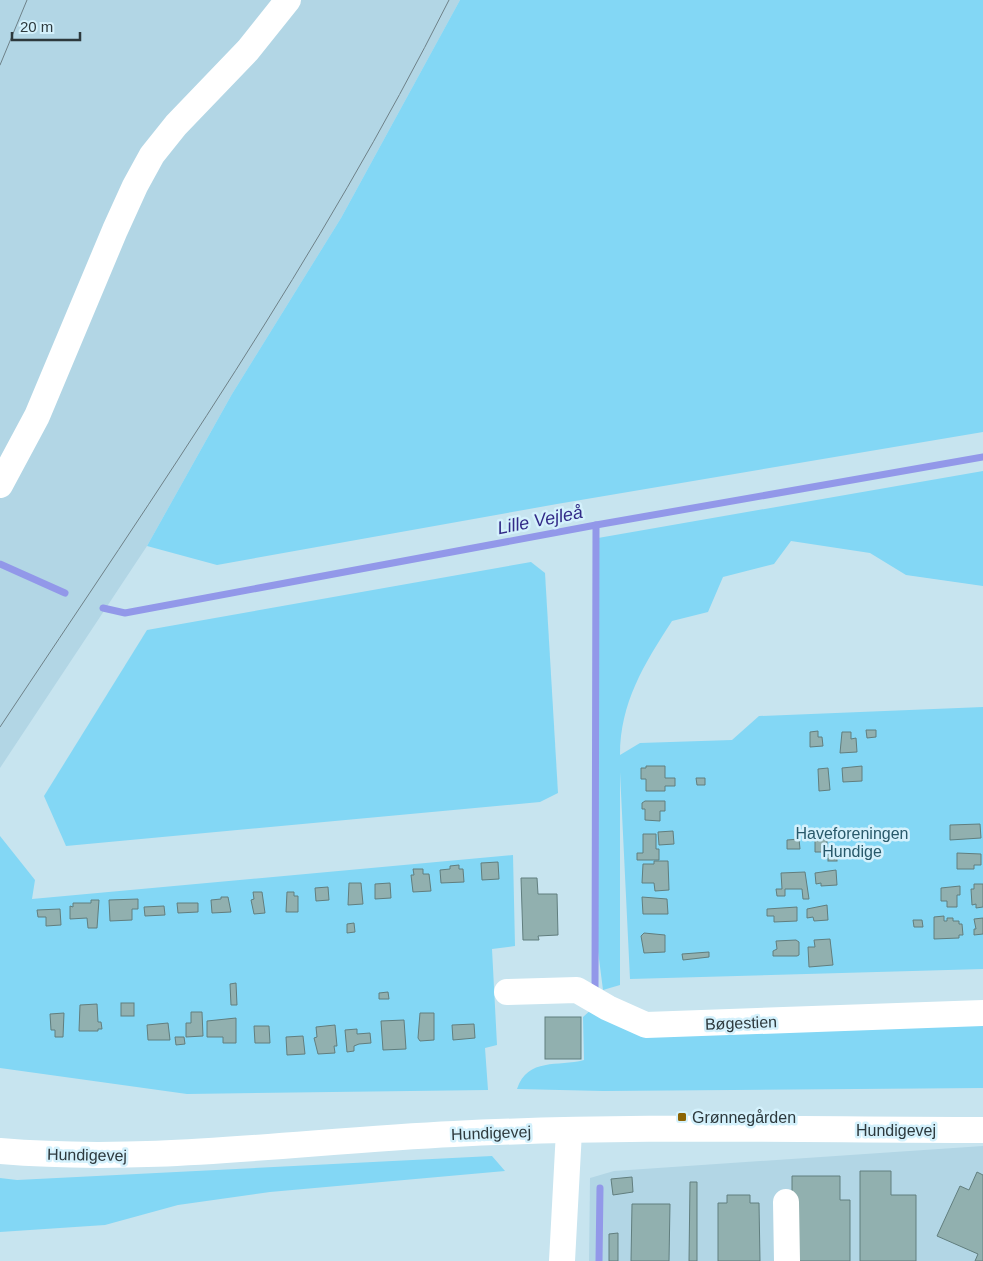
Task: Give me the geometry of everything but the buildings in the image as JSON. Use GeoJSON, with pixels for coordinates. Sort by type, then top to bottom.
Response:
{"type":"FeatureCollection","features":[{"type":"Feature","properties":{"kind":"street"},"geometry":{"type":"LineString","coordinates":[[0,485],[37,416],[115,230],[135,186],[152,155],[176,124],[248,50],[288,0]]}},
{"type":"Feature","properties":{"kind":"street","name":"Bøgestien"},"geometry":{"type":"LineString","coordinates":[[507,992],[577,990],[608,1008],[646,1025],[983,1013]]}},
{"type":"Feature","properties":{"kind":"street","name":"Hundigevej"},"geometry":{"type":"LineString","coordinates":[[0,1151],[36,1154],[136,1155],[226,1152],[366,1138],[569,1131],[983,1130]]}},
{"type":"Feature","properties":{"kind":"street"},"geometry":{"type":"LineString","coordinates":[[562,1261],[569,1131]]}},
{"type":"Feature","properties":{"kind":"street"},"geometry":{"type":"LineString","coordinates":[[786,1202],[787,1261]]}},
{"type":"Feature","properties":{"kind":"shaded area"},"geometry":{"type":"Polygon","coordinates":[[[0,0],[460,0],[341,218],[232,394],[147,546],[0,768],[0,0]]]}},
{"type":"Feature","properties":{"kind":"shaded area"},"geometry":{"type":"Polygon","coordinates":[[[983,1146],[983,1261],[589,1261],[590,1178],[614,1171],[983,1146]]]}},
{"type":"Feature","properties":{"kind":"green space"},"geometry":{"type":"Polygon","coordinates":[[[460,0],[983,0],[983,432],[557,504],[217,565],[147,546],[232,394],[341,218],[460,0]]]}},
{"type":"Feature","properties":{"kind":"green space","name":"Haveforeningen Hundige"},"geometry":{"type":"Polygon","coordinates":[[[983,471],[983,586],[906,575],[870,553],[791,541],[774,564],[723,577],[708,612],[672,621],[643,669],[629,701],[621,736],[620,755],[640,743],[732,740],[759,716],[983,707],[983,969],[630,979],[620,772],[620,985],[603,990],[598,951],[598,538],[983,471]]]}},
{"type":"Feature","properties":{"kind":"green space"},"geometry":{"type":"Polygon","coordinates":[[[531,562],[545,573],[558,793],[540,802],[66,846],[44,796],[147,630],[531,562]]]}},
{"type":"Feature","properties":{"kind":"green space"},"geometry":{"type":"Polygon","coordinates":[[[0,836],[35,880],[32,899],[513,855],[515,946],[492,949],[497,1045],[485,1048],[488,1090],[187,1094],[0,1068],[0,836]]]}},
{"type":"Feature","properties":{"kind":"green space"},"geometry":{"type":"Polygon","coordinates":[[[593,1008],[616,1014],[983,1019],[983,1088],[603,1091],[517,1089],[528,1072],[536,1068],[584,1060],[583,1017],[593,1008]]]}},
{"type":"Feature","properties":{"kind":"green space"},"geometry":{"type":"Polygon","coordinates":[[[492,1156],[505,1171],[270,1192],[178,1205],[105,1225],[0,1232],[0,1178],[17,1180],[492,1156]]]}},
{"type":"Feature","properties":{"kind":"waterway","name":"Lille Vejleå"},"geometry":{"type":"LineString","coordinates":[[103,608],[125,613],[596,525],[983,457]]}},
{"type":"Feature","properties":{"kind":"waterway"},"geometry":{"type":"LineString","coordinates":[[595,993],[596,525]]}},
{"type":"Feature","properties":{"kind":"waterway","name":"Lille Vejleå"},"geometry":{"type":"LineString","coordinates":[[0,564],[65,593]]}},
{"type":"Feature","properties":{"kind":"waterway"},"geometry":{"type":"LineString","coordinates":[[599,1261],[600,1188]]}},
{"type":"Feature","properties":{"kind":"tram line"},"geometry":{"type":"LineString","coordinates":[[0,65],[27,0]]}},
{"type":"Feature","properties":{"kind":"tram line"},"geometry":{"type":"LineString","coordinates":[[0,727],[178,460],[292,280],[347,188],[449,0]]}},
{"type":"Feature","properties":{"kind":"place","name":"Grønnegården"},"geometry":{"type":"Point","coordinates":[682,1117]}}]}
